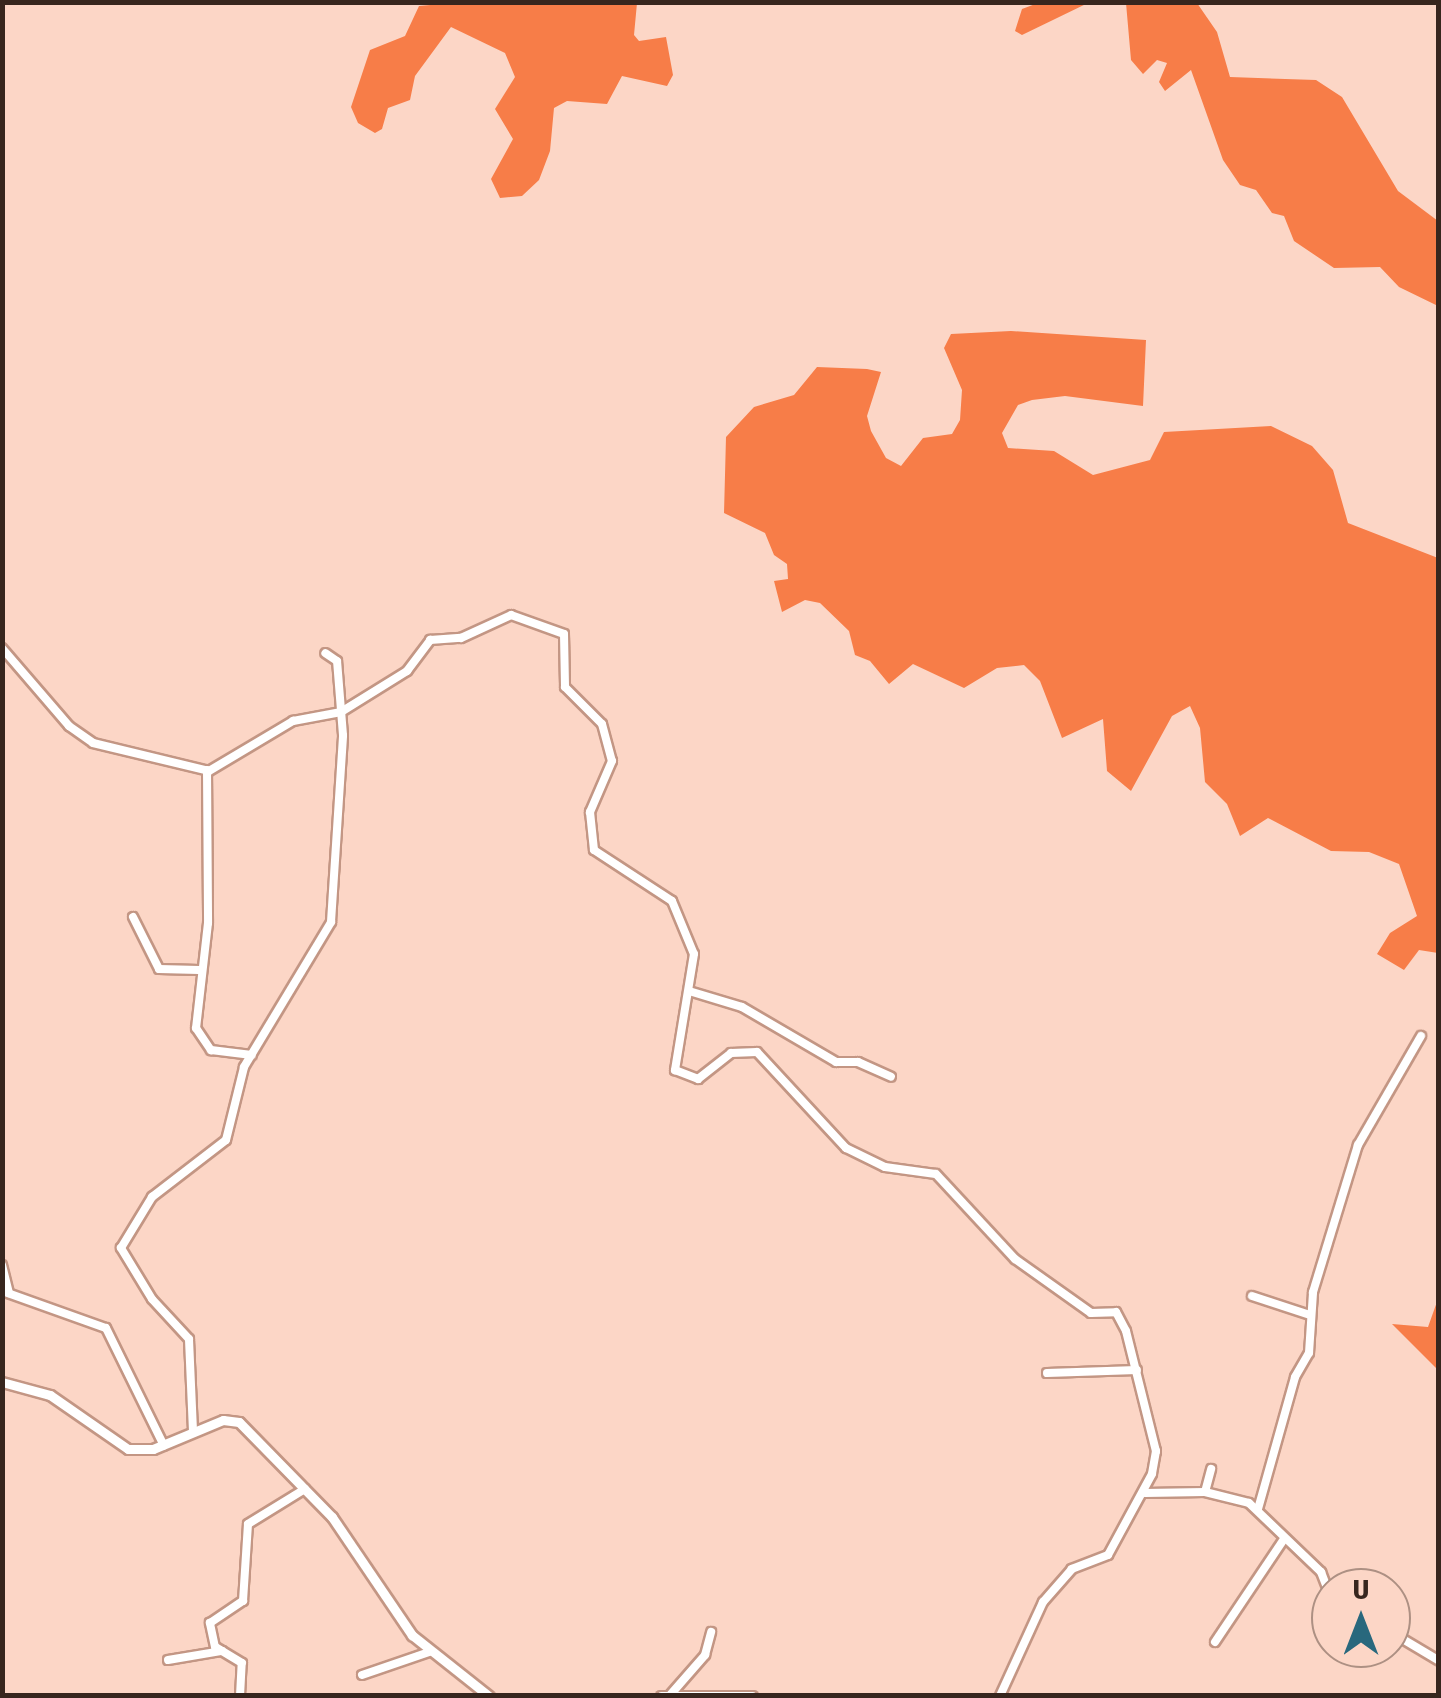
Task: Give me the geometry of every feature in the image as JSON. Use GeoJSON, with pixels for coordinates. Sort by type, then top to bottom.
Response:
{"type":"FeatureCollection","features":[{"type":"Feature","properties":{"kind":"street"},"geometry":{"type":"LineString","coordinates":[[2,648],[69,726],[92,744],[207,770],[293,721],[342,711],[406,671],[430,640],[461,638],[511,616],[563,633],[565,687],[601,722],[612,761],[590,812],[593,847],[676,907],[695,960],[675,1070],[698,1078],[732,1053],[757,1052],[846,1148],[885,1168],[933,1172],[982,1217],[1015,1259],[1091,1313],[1116,1312],[1137,1370],[1156,1450],[1145,1493],[1108,1555],[1064,1575],[1028,1627],[1000,1696]]}},
{"type":"Feature","properties":{"kind":"street"},"geometry":{"type":"LineString","coordinates":[[193,1431],[189,1338],[121,1253],[152,1197],[226,1140],[252,1054],[331,922],[342,711],[337,661],[325,654]]}},
{"type":"Feature","properties":{"kind":"street"},"geometry":{"type":"LineString","coordinates":[[207,770],[208,923],[199,970],[199,1040],[212,1050],[252,1054]]}},
{"type":"Feature","properties":{"kind":"street"},"geometry":{"type":"LineString","coordinates":[[133,917],[159,969],[199,970]]}},
{"type":"Feature","properties":{"kind":"street"},"geometry":{"type":"LineString","coordinates":[[690,991],[742,1008],[839,1063],[858,1062],[891,1077]]}},
{"type":"Feature","properties":{"kind":"street"},"geometry":{"type":"LineString","coordinates":[[1258,1509],[1295,1377],[1309,1353],[1310,1315],[1358,1144],[1421,1036]]}},
{"type":"Feature","properties":{"kind":"street"},"geometry":{"type":"LineString","coordinates":[[2,1265],[6,1292],[106,1328],[164,1446]]}},
{"type":"Feature","properties":{"kind":"street"},"geometry":{"type":"LineString","coordinates":[[1252,1296],[1310,1315]]}},
{"type":"Feature","properties":{"kind":"street"},"geometry":{"type":"LineString","coordinates":[[1048,1373],[1137,1370]]}},
{"type":"Feature","properties":{"kind":"street"},"geometry":{"type":"LineString","coordinates":[[2,1382],[50,1395],[128,1448],[164,1446],[223,1420],[239,1422],[305,1489],[429,1652],[489,1696]]}},
{"type":"Feature","properties":{"kind":"street"},"geometry":{"type":"LineString","coordinates":[[1205,1492],[1210,1468]]}},
{"type":"Feature","properties":{"kind":"street"},"geometry":{"type":"LineString","coordinates":[[240,1696],[244,1667],[211,1640],[210,1622],[243,1601],[246,1527],[305,1489]]}},
{"type":"Feature","properties":{"kind":"street"},"geometry":{"type":"LineString","coordinates":[[1145,1493],[1205,1492],[1258,1509],[1317,1568]]}},
{"type":"Feature","properties":{"kind":"street"},"geometry":{"type":"LineString","coordinates":[[1215,1642],[1284,1539]]}},
{"type":"Feature","properties":{"kind":"street"},"geometry":{"type":"LineString","coordinates":[[666,1695],[704,1655],[711,1632]]}},
{"type":"Feature","properties":{"kind":"street"},"geometry":{"type":"LineString","coordinates":[[1411,1644],[1438,1660]]}},
{"type":"Feature","properties":{"kind":"street"},"geometry":{"type":"LineString","coordinates":[[168,1660],[222,1650]]}},
{"type":"Feature","properties":{"kind":"street"},"geometry":{"type":"LineString","coordinates":[[362,1675],[429,1652]]}},
{"type":"Feature","properties":{"kind":"street"},"geometry":{"type":"LineString","coordinates":[[666,1695],[752,1696]]}},
{"type":"Feature","properties":{"kind":"shaded area"},"geometry":{"type":"Polygon","coordinates":[[[637,3],[634,35],[639,41],[666,37],[673,75],[667,86],[622,76],[607,104],[567,101],[554,108],[550,151],[539,180],[522,196],[500,198],[491,179],[513,139],[495,109],[515,77],[505,53],[451,27],[415,76],[410,100],[388,108],[382,129],[375,133],[358,123],[351,107],[370,50],[405,36],[419,6],[637,3]]]}},
{"type":"Feature","properties":{"kind":"shaded area"},"geometry":{"type":"Polygon","coordinates":[[[1038,3],[1088,3],[1022,35],[1015,31],[1022,9],[1038,3]]]}},
{"type":"Feature","properties":{"kind":"shaded area"},"geometry":{"type":"Polygon","coordinates":[[[1126,3],[1197,3],[1217,32],[1230,77],[1316,80],[1342,97],[1398,191],[1438,221],[1438,306],[1399,287],[1380,267],[1334,268],[1294,241],[1284,216],[1272,213],[1256,190],[1240,185],[1223,160],[1191,70],[1165,91],[1159,82],[1167,63],[1157,60],[1143,74],[1131,60],[1126,3]]]}},
{"type":"Feature","properties":{"kind":"shaded area"},"geometry":{"type":"Polygon","coordinates":[[[1011,331],[1146,340],[1143,406],[1065,396],[1032,400],[1018,405],[1002,433],[1008,448],[1054,451],[1093,475],[1150,460],[1164,432],[1271,426],[1312,446],[1333,470],[1348,523],[1438,558],[1438,953],[1419,950],[1404,970],[1377,954],[1390,933],[1417,916],[1399,864],[1369,852],[1331,851],[1268,818],[1240,836],[1227,804],[1205,782],[1200,728],[1190,706],[1172,716],[1131,791],[1107,771],[1103,719],[1062,738],[1040,681],[1024,665],[997,668],[964,688],[913,664],[889,684],[870,661],[855,655],[849,631],[820,603],[805,600],[782,612],[774,581],[788,579],[787,564],[774,555],[765,533],[724,513],[726,437],[754,407],[794,395],[817,367],[867,369],[881,372],[867,416],[871,431],[886,458],[901,466],[923,438],[952,434],[960,420],[962,390],[944,348],[951,334],[1011,331]]]}},
{"type":"Feature","properties":{"kind":"shaded area"},"geometry":{"type":"Polygon","coordinates":[[[1438,1299],[1438,1370],[1392,1324],[1428,1327],[1438,1299]]]}}]}
